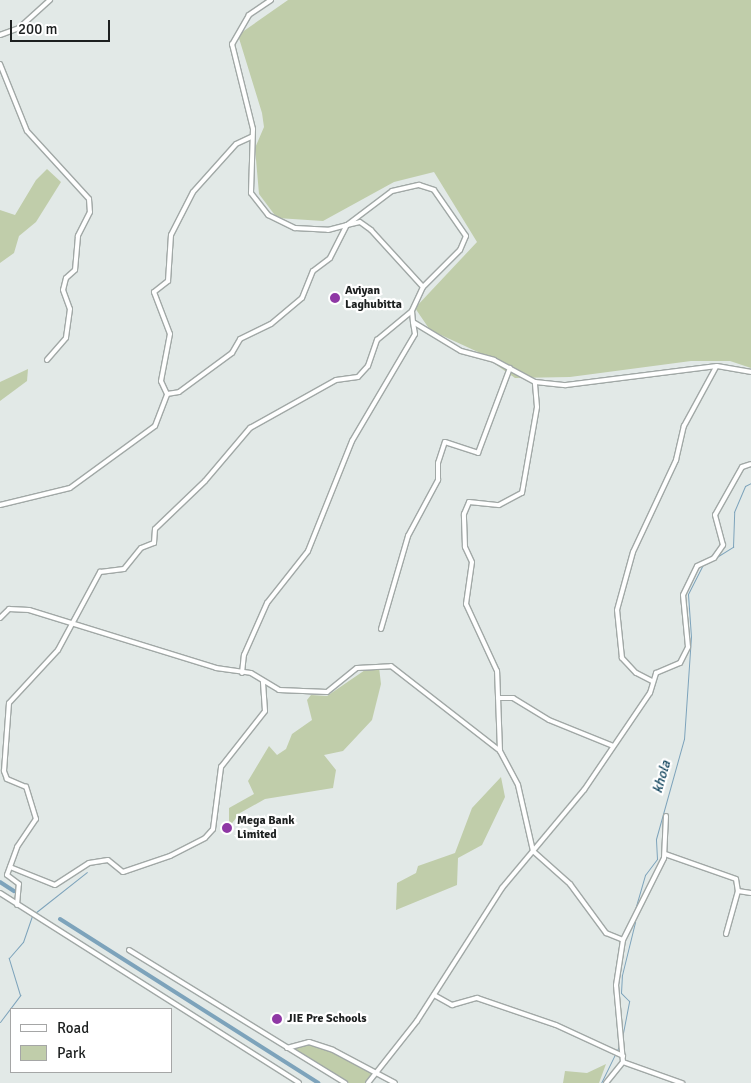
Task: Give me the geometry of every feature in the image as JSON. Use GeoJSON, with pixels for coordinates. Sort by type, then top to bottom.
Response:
{"type":"FeatureCollection","features":[{"type":"Feature","properties":{"kind":"street"},"geometry":{"type":"LineString","coordinates":[[0,35],[19,28],[50,0]]}},
{"type":"Feature","properties":{"kind":"street"},"geometry":{"type":"LineString","coordinates":[[271,0],[249,15],[233,36],[250,110],[251,193],[268,215],[295,228],[328,230],[360,222],[371,230],[423,287]]}},
{"type":"Feature","properties":{"kind":"street"},"geometry":{"type":"LineString","coordinates":[[0,64],[27,130],[89,198],[90,212],[78,236],[75,270],[66,278],[64,290],[70,310],[66,338],[47,360]]}},
{"type":"Feature","properties":{"kind":"street"},"geometry":{"type":"LineString","coordinates":[[0,506],[70,488],[155,426],[167,394],[161,381],[170,334],[154,292],[168,281],[171,235],[193,192],[236,144],[251,136]]}},
{"type":"Feature","properties":{"kind":"street"},"geometry":{"type":"LineString","coordinates":[[17,905],[19,884],[7,875],[36,818],[26,787],[7,779],[4,771],[9,703],[58,650],[74,624],[100,572],[124,569],[140,548],[154,543],[156,530],[205,481],[250,428],[336,380],[358,377],[368,366],[377,340],[412,311],[423,287],[460,250],[466,236],[434,190],[419,185],[392,191],[347,225],[330,258],[314,271],[302,298],[271,324],[240,339],[232,353],[179,392],[167,394]]}},
{"type":"Feature","properties":{"kind":"street"},"geometry":{"type":"LineString","coordinates":[[242,673],[244,655],[266,603],[308,551],[352,441],[415,334],[412,311]]}},
{"type":"Feature","properties":{"kind":"street"},"geometry":{"type":"LineString","coordinates":[[413,322],[461,351],[510,368],[535,382],[566,385],[718,366],[751,372]]}},
{"type":"Feature","properties":{"kind":"street"},"geometry":{"type":"LineString","coordinates":[[652,681],[636,674],[622,658],[617,610],[633,552],[676,460],[684,426],[718,366]]}},
{"type":"Feature","properties":{"kind":"street"},"geometry":{"type":"LineString","coordinates":[[381,628],[408,536],[438,480],[438,463],[445,442],[478,453],[510,368]]}},
{"type":"Feature","properties":{"kind":"street"},"geometry":{"type":"LineString","coordinates":[[500,752],[497,672],[466,604],[472,562],[465,546],[464,514],[469,502],[507,504],[522,493],[537,407],[535,382]]}},
{"type":"Feature","properties":{"kind":"street"},"geometry":{"type":"LineString","coordinates":[[368,1083],[434,995],[502,888],[533,851],[613,746],[650,693],[652,681],[656,673],[680,663],[688,647],[683,595],[697,566],[714,558],[723,545],[715,515],[742,467],[751,464]]}},
{"type":"Feature","properties":{"kind":"street"},"geometry":{"type":"LineString","coordinates":[[0,618],[9,609],[29,610],[242,673],[279,690],[319,693],[358,668],[391,666],[500,752],[518,785],[533,851],[570,884],[606,933],[623,940]]}},
{"type":"Feature","properties":{"kind":"street"},"geometry":{"type":"LineString","coordinates":[[10,867],[55,885],[89,863],[108,860],[123,872],[170,856],[205,838],[214,829],[221,767],[265,711],[263,681]]}},
{"type":"Feature","properties":{"kind":"street"},"geometry":{"type":"LineString","coordinates":[[498,698],[514,698],[550,720],[613,746]]}},
{"type":"Feature","properties":{"kind":"street"},"geometry":{"type":"LineString","coordinates":[[606,1083],[623,1062],[616,985],[623,940],[664,854],[666,816]]}},
{"type":"Feature","properties":{"kind":"street"},"geometry":{"type":"LineString","coordinates":[[664,854],[736,879],[738,891],[726,934]]}},
{"type":"Feature","properties":{"kind":"street"},"geometry":{"type":"LineString","coordinates":[[738,891],[751,893]]}},
{"type":"Feature","properties":{"kind":"street"},"geometry":{"type":"LineString","coordinates":[[0,893],[299,1083]]}},
{"type":"Feature","properties":{"kind":"street"},"geometry":{"type":"LineString","coordinates":[[129,950],[345,1083]]}},
{"type":"Feature","properties":{"kind":"street"},"geometry":{"type":"LineString","coordinates":[[434,995],[452,1005],[477,998],[556,1025],[623,1056]]}},
{"type":"Feature","properties":{"kind":"street"},"geometry":{"type":"LineString","coordinates":[[287,1048],[309,1042],[395,1083]]}},
{"type":"Feature","properties":{"kind":"street"},"geometry":{"type":"LineString","coordinates":[[623,1062],[682,1083]]}},
{"type":"Feature","properties":{"kind":"green space"},"geometry":{"type":"Polygon","coordinates":[[[288,0],[751,0],[751,368],[730,361],[691,361],[570,377],[515,378],[478,352],[430,330],[415,308],[477,242],[434,172],[394,182],[323,221],[277,218],[259,194],[255,148],[264,127],[262,113],[238,35],[288,0]]]}},
{"type":"Feature","properties":{"kind":"green space"},"geometry":{"type":"Polygon","coordinates":[[[47,169],[61,182],[36,222],[19,236],[14,253],[0,263],[0,210],[15,215],[36,180],[47,169]]]}},
{"type":"Feature","properties":{"kind":"green space"},"geometry":{"type":"Polygon","coordinates":[[[28,369],[27,381],[0,401],[0,382],[28,369]]]}},
{"type":"Feature","properties":{"kind":"green space"},"geometry":{"type":"Polygon","coordinates":[[[379,667],[381,684],[372,720],[343,751],[324,755],[336,770],[333,788],[265,799],[240,813],[229,827],[229,808],[254,794],[248,781],[269,746],[277,755],[286,749],[292,734],[312,720],[307,700],[311,695],[327,696],[368,668],[379,667]]]}},
{"type":"Feature","properties":{"kind":"green space"},"geometry":{"type":"Polygon","coordinates":[[[501,777],[505,797],[482,845],[458,858],[457,885],[396,910],[397,883],[416,873],[418,866],[455,853],[472,808],[501,777]]]}},
{"type":"Feature","properties":{"kind":"green space"},"geometry":{"type":"Polygon","coordinates":[[[309,1043],[326,1048],[374,1072],[366,1083],[349,1083],[290,1047],[309,1043]]]}},
{"type":"Feature","properties":{"kind":"green space"},"geometry":{"type":"Polygon","coordinates":[[[606,1064],[599,1083],[563,1083],[565,1071],[587,1073],[606,1064]]]}},
{"type":"Feature","properties":{"kind":"waterway","name":"khola"},"geometry":{"type":"LineString","coordinates":[[707,563],[733,547],[734,512],[745,486],[751,483]]}},
{"type":"Feature","properties":{"kind":"waterway","name":"khola"},"geometry":{"type":"LineString","coordinates":[[632,920],[645,875],[657,859],[656,839],[684,739],[691,637],[688,594],[703,565]]}},
{"type":"Feature","properties":{"kind":"waterway"},"geometry":{"type":"LineString","coordinates":[[35,913],[87,872]]}},
{"type":"Feature","properties":{"kind":"waterway"},"geometry":{"type":"LineString","coordinates":[[0,882],[14,891]]}},
{"type":"Feature","properties":{"kind":"waterway"},"geometry":{"type":"LineString","coordinates":[[10,1008],[20,995],[9,958],[23,942],[32,916]]}},
{"type":"Feature","properties":{"kind":"waterway"},"geometry":{"type":"LineString","coordinates":[[60,919],[318,1083]]}},
{"type":"Feature","properties":{"kind":"waterway","name":"khola"},"geometry":{"type":"LineString","coordinates":[[622,1038],[629,1001],[621,993],[622,975],[635,922]]}},
{"type":"Feature","properties":{"kind":"waterway"},"geometry":{"type":"LineString","coordinates":[[0,1022],[10,1008]]}},
{"type":"Feature","properties":{"kind":"waterway","name":"khola"},"geometry":{"type":"LineString","coordinates":[[601,1083],[620,1044]]}},
{"type":"Feature","properties":{"kind":"place","name":"Aviyan Laghubitta"},"geometry":{"type":"Point","coordinates":[335,298]}},
{"type":"Feature","properties":{"kind":"place","name":"Mega Bank Limited"},"geometry":{"type":"Point","coordinates":[227,828]}},
{"type":"Feature","properties":{"kind":"place","name":"JIE Pre Schools"},"geometry":{"type":"Point","coordinates":[277,1019]}}]}
